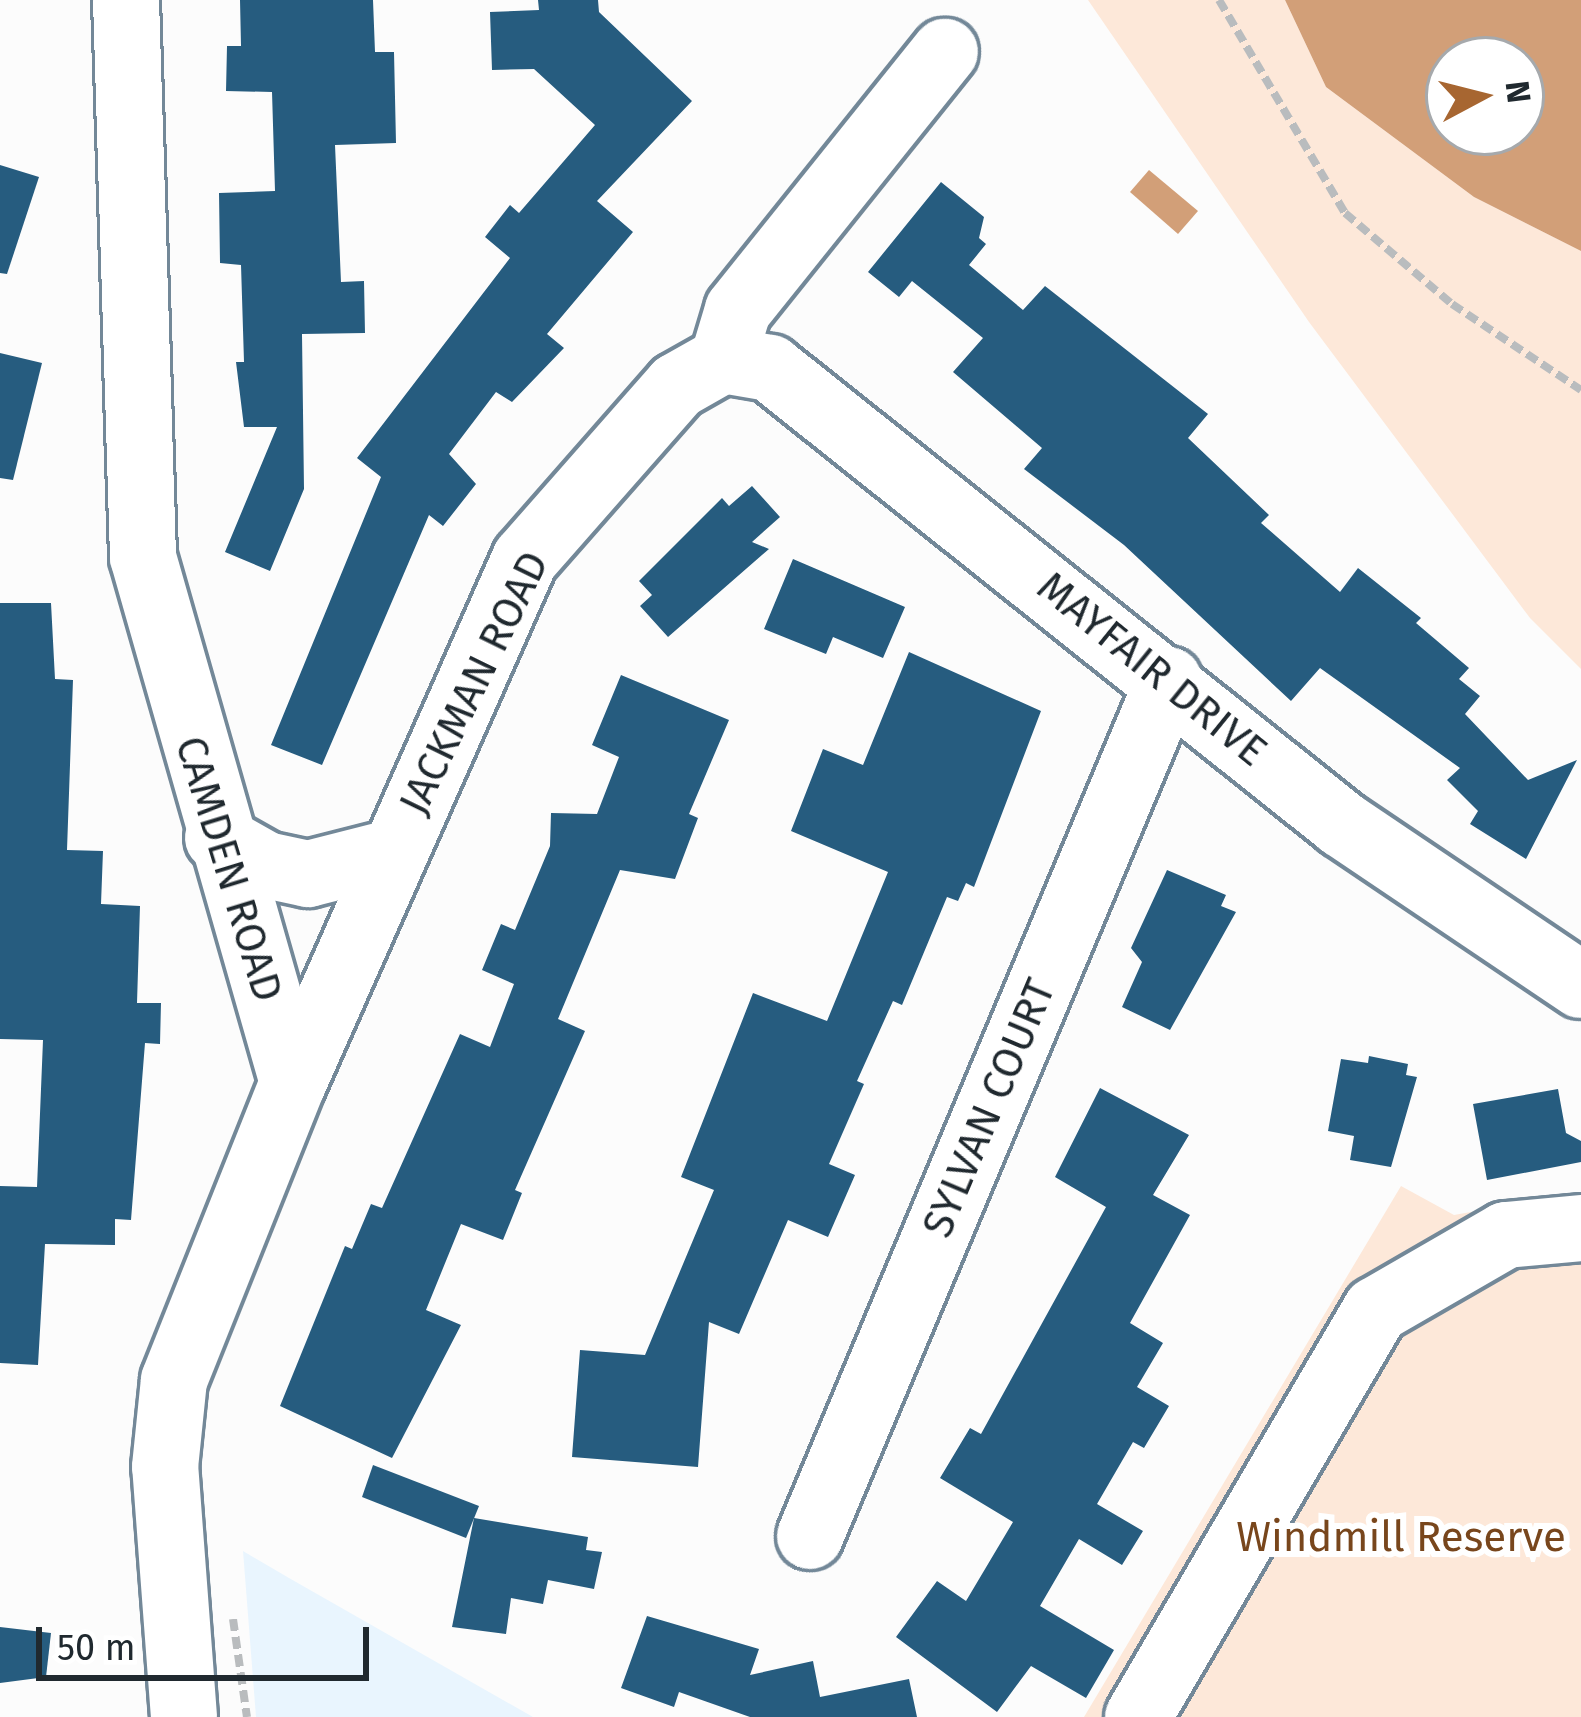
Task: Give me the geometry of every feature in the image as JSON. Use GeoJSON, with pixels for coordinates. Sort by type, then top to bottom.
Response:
{"type":"FeatureCollection","features":[{"type":"Feature","properties":{"kind":"street","name":"CAMDEN ROAD"},"geometry":{"type":"LineString","coordinates":[[126,0],[142,557],[218,838],[293,1083]]}},
{"type":"Feature","properties":{"kind":"street"},"geometry":{"type":"LineString","coordinates":[[723,360],[738,310],[945,52]]}},
{"type":"Feature","properties":{"kind":"street","name":"MAYFAIR DRIVE"},"geometry":{"type":"LineString","coordinates":[[723,360],[770,368],[1168,680],[1342,824],[1581,985]]}},
{"type":"Feature","properties":{"kind":"street","name":"JACKMAN ROAD"},"geometry":{"type":"LineString","coordinates":[[293,1083],[525,559],[677,386],[723,360]]}},
{"type":"Feature","properties":{"kind":"street","name":"SYLVAN COURT"},"geometry":{"type":"LineString","coordinates":[[810,1536],[1168,680]]}},
{"type":"Feature","properties":{"kind":"street"},"geometry":{"type":"LineString","coordinates":[[218,838],[266,865],[308,874],[394,852]]}},
{"type":"Feature","properties":{"kind":"street"},"geometry":{"type":"LineString","coordinates":[[184,1717],[167,1413],[189,1333],[293,1083]]}},
{"type":"Feature","properties":{"kind":"street"},"geometry":{"type":"LineString","coordinates":[[1138,1717],[1376,1310],[1506,1235],[1581,1228]]}},
{"type":"Feature","properties":{"kind":"path"},"geometry":{"type":"LineString","coordinates":[[1219,0],[1345,213],[1453,304],[1581,390]]}},
{"type":"Feature","properties":{"kind":"path"},"geometry":{"type":"LineString","coordinates":[[230,1614],[240,1633],[247,1717]]}},
{"type":"Feature","properties":{"kind":"shaded area"},"geometry":{"type":"Polygon","coordinates":[[[1285,0],[1581,0],[1581,251],[1474,197],[1326,87],[1285,0]]]}},
{"type":"Feature","properties":{"kind":"shaded area"},"geometry":{"type":"Polygon","coordinates":[[[1149,170],[1198,211],[1178,234],[1130,192],[1149,170]]]}},
{"type":"Feature","properties":{"kind":"shaded area"},"geometry":{"type":"Polygon","coordinates":[[[243,1551],[289,1578],[533,1717],[256,1717],[243,1551]]]}},
{"type":"Feature","properties":{"kind":"green space"},"geometry":{"type":"Polygon","coordinates":[[[1088,0],[1285,0],[1326,87],[1474,197],[1581,251],[1581,669],[1530,618],[1309,322],[1088,0]]]}},
{"type":"Feature","properties":{"kind":"green space","name":"Windmill Reserve"},"geometry":{"type":"Polygon","coordinates":[[[1401,1186],[1454,1215],[1581,1192],[1581,1717],[1084,1717],[1401,1186]]]}},
{"type":"Feature","properties":{"kind":"building"},"geometry":{"type":"Polygon","coordinates":[[[240,0],[373,0],[375,52],[394,52],[396,143],[335,145],[341,282],[364,281],[365,333],[302,334],[304,489],[270,571],[225,552],[277,427],[244,427],[236,362],[244,362],[241,265],[220,263],[219,193],[275,191],[272,92],[226,91],[227,46],[241,46],[240,0]]]}},
{"type":"Feature","properties":{"kind":"building"},"geometry":{"type":"Polygon","coordinates":[[[538,0],[598,0],[599,12],[692,101],[597,201],[633,232],[547,334],[564,348],[512,402],[496,392],[449,454],[476,484],[443,526],[429,515],[322,765],[271,745],[381,477],[357,458],[510,258],[485,237],[510,205],[519,213],[595,125],[534,69],[492,70],[490,12],[539,10],[538,0]]]}},
{"type":"Feature","properties":{"kind":"building"},"geometry":{"type":"Polygon","coordinates":[[[0,165],[39,177],[7,274],[0,273],[0,165]]]}},
{"type":"Feature","properties":{"kind":"building"},"geometry":{"type":"Polygon","coordinates":[[[941,182],[984,217],[979,238],[986,244],[969,265],[1023,310],[1045,286],[1208,414],[1188,438],[1269,515],[1261,523],[1340,592],[1358,568],[1421,618],[1416,623],[1469,668],[1459,679],[1480,696],[1465,714],[1528,780],[1577,760],[1526,859],[1470,824],[1478,811],[1447,780],[1460,768],[1320,668],[1291,701],[1124,545],[1024,469],[1042,448],[953,372],[983,338],[912,281],[899,297],[868,272],[941,182]]]}},
{"type":"Feature","properties":{"kind":"building"},"geometry":{"type":"Polygon","coordinates":[[[0,353],[42,363],[13,480],[0,478],[0,353]]]}},
{"type":"Feature","properties":{"kind":"building"},"geometry":{"type":"Polygon","coordinates":[[[752,486],[780,517],[752,542],[769,549],[668,637],[640,606],[652,595],[639,581],[722,498],[729,506],[752,486]]]}},
{"type":"Feature","properties":{"kind":"building"},"geometry":{"type":"Polygon","coordinates":[[[793,559],[905,607],[883,658],[833,637],[826,654],[764,629],[793,559]]]}},
{"type":"Feature","properties":{"kind":"building"},"geometry":{"type":"Polygon","coordinates":[[[0,603],[51,603],[55,679],[73,680],[67,850],[103,851],[101,904],[140,906],[137,1003],[161,1003],[160,1044],[145,1043],[131,1220],[115,1219],[115,1245],[45,1244],[38,1365],[0,1363],[0,1186],[37,1187],[43,1040],[0,1039],[0,603]]]}},
{"type":"Feature","properties":{"kind":"building"},"geometry":{"type":"Polygon","coordinates":[[[909,652],[1041,711],[974,887],[966,883],[958,901],[947,897],[902,1005],[893,1001],[857,1081],[864,1084],[829,1164],[855,1175],[828,1237],[788,1220],[739,1334],[709,1322],[698,1467],[572,1457],[580,1350],[645,1355],[714,1190],[681,1177],[753,993],[827,1021],[888,872],[791,831],[823,749],[863,765],[909,652]]]}},
{"type":"Feature","properties":{"kind":"building"},"geometry":{"type":"Polygon","coordinates":[[[621,675],[729,720],[689,814],[698,818],[675,879],[620,870],[558,1019],[585,1031],[515,1190],[522,1193],[503,1240],[461,1224],[426,1310],[461,1325],[392,1458],[280,1406],[345,1246],[352,1249],[371,1204],[382,1208],[460,1034],[490,1047],[514,984],[482,970],[501,924],[515,930],[550,846],[551,813],[597,814],[619,757],[592,745],[621,675]]]}},
{"type":"Feature","properties":{"kind":"building"},"geometry":{"type":"Polygon","coordinates":[[[1167,870],[1226,895],[1221,906],[1236,912],[1170,1030],[1122,1007],[1142,962],[1131,948],[1167,870]]]}},
{"type":"Feature","properties":{"kind":"building"},"geometry":{"type":"Polygon","coordinates":[[[1369,1056],[1408,1064],[1406,1075],[1417,1077],[1391,1167],[1350,1160],[1354,1136],[1328,1131],[1341,1059],[1368,1063],[1369,1056]]]}},
{"type":"Feature","properties":{"kind":"building"},"geometry":{"type":"Polygon","coordinates":[[[1100,1088],[1189,1135],[1153,1195],[1190,1215],[1130,1323],[1163,1343],[1137,1387],[1169,1406],[1144,1448],[1133,1442],[1097,1504],[1143,1531],[1122,1565],[1079,1539],[1040,1606],[1114,1650],[1086,1698],[1031,1666],[997,1712],[896,1637],[937,1581],[966,1601],[1013,1522],[940,1478],[970,1428],[981,1434],[1106,1207],[1055,1177],[1100,1088]]]}},
{"type":"Feature","properties":{"kind":"building"},"geometry":{"type":"Polygon","coordinates":[[[1558,1089],[1566,1133],[1581,1141],[1581,1162],[1487,1180],[1473,1104],[1558,1089]]]}},
{"type":"Feature","properties":{"kind":"building"},"geometry":{"type":"Polygon","coordinates":[[[373,1465],[479,1506],[466,1538],[362,1497],[373,1465]]]}},
{"type":"Feature","properties":{"kind":"building"},"geometry":{"type":"Polygon","coordinates":[[[474,1518],[588,1537],[586,1550],[602,1552],[594,1589],[548,1580],[543,1604],[511,1598],[506,1634],[452,1627],[474,1518]]]}},
{"type":"Feature","properties":{"kind":"building"},"geometry":{"type":"Polygon","coordinates":[[[647,1616],[759,1649],[750,1675],[813,1661],[820,1697],[909,1679],[917,1717],[750,1717],[679,1692],[674,1707],[621,1688],[647,1616]]]}},
{"type":"Feature","properties":{"kind":"building"},"geometry":{"type":"Polygon","coordinates":[[[0,1627],[51,1633],[46,1677],[0,1683],[0,1627]]]}}]}
